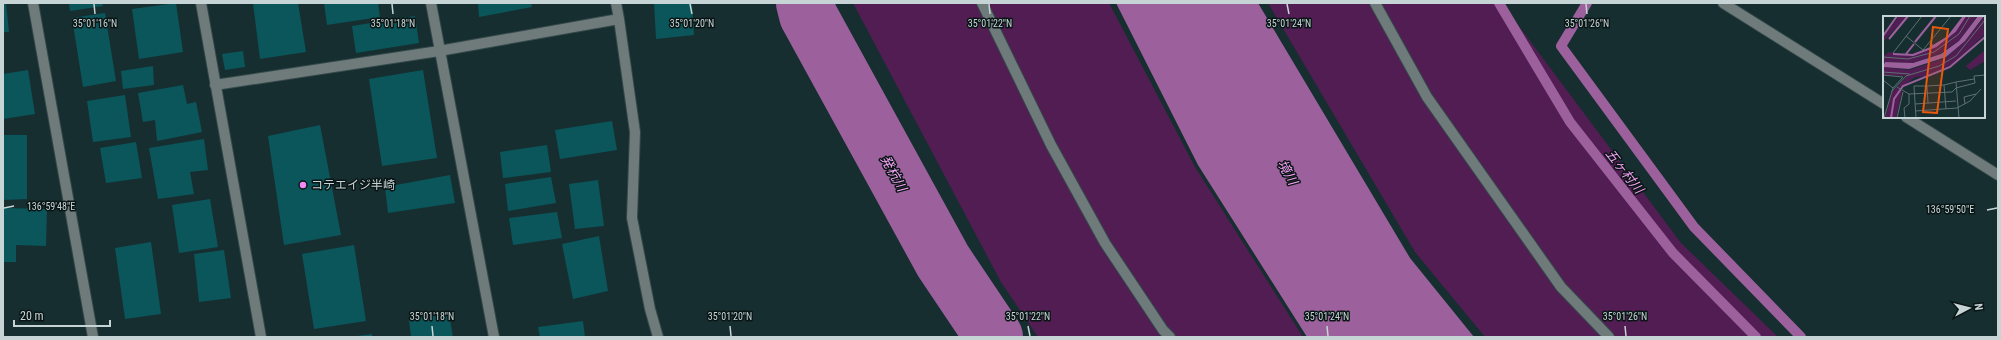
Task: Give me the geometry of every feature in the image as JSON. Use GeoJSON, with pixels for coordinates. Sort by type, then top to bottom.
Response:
{"type":"FeatureCollection","features":[{"type":"Feature","properties":{"kind":"street"},"geometry":{"type":"LineString","coordinates":[[33,3],[94,337]]}},
{"type":"Feature","properties":{"kind":"street"},"geometry":{"type":"LineString","coordinates":[[201,3],[261,337]]}},
{"type":"Feature","properties":{"kind":"street"},"geometry":{"type":"LineString","coordinates":[[431,3],[494,337]]}},
{"type":"Feature","properties":{"kind":"street"},"geometry":{"type":"LineString","coordinates":[[616,3],[635,132],[632,218],[650,309],[658,337]]}},
{"type":"Feature","properties":{"kind":"street"},"geometry":{"type":"LineString","coordinates":[[982,3],[1051,145],[1101,236],[1163,330],[1170,337]]}},
{"type":"Feature","properties":{"kind":"street"},"geometry":{"type":"LineString","coordinates":[[1375,3],[1427,97],[1562,288],[1608,337]]}},
{"type":"Feature","properties":{"kind":"street"},"geometry":{"type":"LineString","coordinates":[[1723,3],[1883,103]]}},
{"type":"Feature","properties":{"kind":"street"},"geometry":{"type":"LineString","coordinates":[[215,85],[439,51],[619,19]]}},
{"type":"Feature","properties":{"kind":"street"},"geometry":{"type":"LineString","coordinates":[[1908,118],[1998,175]]}},
{"type":"Feature","properties":{"kind":"shaded area"},"geometry":{"type":"Polygon","coordinates":[[[853,3],[1109,3],[1195,167],[1303,337],[1038,337],[1001,282],[853,3]]]}},
{"type":"Feature","properties":{"kind":"shaded area"},"geometry":{"type":"Polygon","coordinates":[[[1268,3],[1504,3],[1512,17],[1681,243],[1778,337],[1485,337],[1415,252],[1268,3]]]}},
{"type":"Feature","properties":{"kind":"water","name":"境川"},"geometry":{"type":"Polygon","coordinates":[[[1116,3],[1258,3],[1410,258],[1474,337],[1307,337],[1198,165],[1116,3]]]}},
{"type":"Feature","properties":{"kind":"building"},"geometry":{"type":"Polygon","coordinates":[[[3,3],[6,3],[9,32],[3,32],[3,3]]]}},
{"type":"Feature","properties":{"kind":"building"},"geometry":{"type":"Polygon","coordinates":[[[69,3],[102,3],[103,6],[70,11],[69,3]]]}},
{"type":"Feature","properties":{"kind":"building"},"geometry":{"type":"Polygon","coordinates":[[[176,3],[183,52],[139,59],[132,9],[176,3]]]}},
{"type":"Feature","properties":{"kind":"building"},"geometry":{"type":"Polygon","coordinates":[[[253,3],[298,3],[306,52],[260,59],[253,3]]]}},
{"type":"Feature","properties":{"kind":"building"},"geometry":{"type":"Polygon","coordinates":[[[324,3],[378,3],[380,17],[327,25],[324,3]]]}},
{"type":"Feature","properties":{"kind":"building"},"geometry":{"type":"Polygon","coordinates":[[[478,3],[531,3],[532,7],[479,17],[478,3]]]}},
{"type":"Feature","properties":{"kind":"building"},"geometry":{"type":"Polygon","coordinates":[[[654,3],[692,3],[694,35],[656,39],[654,3]]]}},
{"type":"Feature","properties":{"kind":"building"},"geometry":{"type":"Polygon","coordinates":[[[105,13],[116,81],[83,87],[72,18],[105,13]]]}},
{"type":"Feature","properties":{"kind":"building"},"geometry":{"type":"Polygon","coordinates":[[[415,16],[419,43],[356,53],[352,26],[415,16]]]}},
{"type":"Feature","properties":{"kind":"building"},"geometry":{"type":"Polygon","coordinates":[[[243,51],[245,67],[225,70],[222,54],[243,51]]]}},
{"type":"Feature","properties":{"kind":"building"},"geometry":{"type":"Polygon","coordinates":[[[153,66],[154,85],[123,89],[121,71],[153,66]]]}},
{"type":"Feature","properties":{"kind":"building"},"geometry":{"type":"Polygon","coordinates":[[[28,70],[35,114],[3,119],[3,74],[28,70]]]}},
{"type":"Feature","properties":{"kind":"building"},"geometry":{"type":"Polygon","coordinates":[[[423,70],[437,158],[382,166],[369,79],[423,70]]]}},
{"type":"Feature","properties":{"kind":"building"},"geometry":{"type":"Polygon","coordinates":[[[183,85],[187,104],[196,102],[202,132],[157,141],[155,120],[143,122],[138,93],[183,85]]]}},
{"type":"Feature","properties":{"kind":"building"},"geometry":{"type":"Polygon","coordinates":[[[125,95],[131,137],[93,142],[87,101],[125,95]]]}},
{"type":"Feature","properties":{"kind":"building"},"geometry":{"type":"Polygon","coordinates":[[[612,121],[617,150],[560,159],[555,130],[612,121]]]}},
{"type":"Feature","properties":{"kind":"building","name":"コテエイジ半崎"},"geometry":{"type":"Polygon","coordinates":[[[320,125],[341,235],[284,245],[268,136],[320,125]]]}},
{"type":"Feature","properties":{"kind":"building"},"geometry":{"type":"Polygon","coordinates":[[[3,135],[27,135],[27,199],[3,200],[3,135]]]}},
{"type":"Feature","properties":{"kind":"building"},"geometry":{"type":"Polygon","coordinates":[[[204,139],[208,170],[190,172],[194,194],[158,199],[149,148],[204,139]]]}},
{"type":"Feature","properties":{"kind":"building"},"geometry":{"type":"Polygon","coordinates":[[[136,142],[142,178],[106,183],[100,148],[136,142]]]}},
{"type":"Feature","properties":{"kind":"building"},"geometry":{"type":"Polygon","coordinates":[[[547,145],[551,172],[503,178],[500,152],[547,145]]]}},
{"type":"Feature","properties":{"kind":"building"},"geometry":{"type":"Polygon","coordinates":[[[450,175],[455,203],[388,213],[385,187],[450,175]]]}},
{"type":"Feature","properties":{"kind":"building"},"geometry":{"type":"Polygon","coordinates":[[[551,177],[556,203],[508,211],[505,184],[551,177]]]}},
{"type":"Feature","properties":{"kind":"building"},"geometry":{"type":"Polygon","coordinates":[[[598,180],[604,226],[575,229],[569,184],[598,180]]]}},
{"type":"Feature","properties":{"kind":"building"},"geometry":{"type":"Polygon","coordinates":[[[210,199],[218,247],[179,253],[172,205],[210,199]]]}},
{"type":"Feature","properties":{"kind":"building"},"geometry":{"type":"Polygon","coordinates":[[[3,208],[47,209],[46,246],[16,245],[16,262],[3,262],[3,208]]]}},
{"type":"Feature","properties":{"kind":"building"},"geometry":{"type":"Polygon","coordinates":[[[557,212],[562,238],[513,245],[509,218],[557,212]]]}},
{"type":"Feature","properties":{"kind":"building"},"geometry":{"type":"Polygon","coordinates":[[[599,236],[608,291],[573,299],[562,244],[599,236]]]}},
{"type":"Feature","properties":{"kind":"building"},"geometry":{"type":"Polygon","coordinates":[[[151,242],[161,314],[125,319],[115,248],[151,242]]]}},
{"type":"Feature","properties":{"kind":"building"},"geometry":{"type":"Polygon","coordinates":[[[354,245],[366,321],[314,329],[302,254],[354,245]]]}},
{"type":"Feature","properties":{"kind":"building"},"geometry":{"type":"Polygon","coordinates":[[[224,250],[231,298],[199,302],[194,254],[224,250]]]}},
{"type":"Feature","properties":{"kind":"building"},"geometry":{"type":"Polygon","coordinates":[[[449,313],[453,337],[411,337],[409,320],[449,313]]]}},
{"type":"Feature","properties":{"kind":"building"},"geometry":{"type":"Polygon","coordinates":[[[583,321],[585,337],[540,337],[538,327],[583,321]]]}},
{"type":"Feature","properties":{"kind":"building"},"geometry":{"type":"Polygon","coordinates":[[[372,334],[372,337],[357,337],[357,336],[372,334]]]}},
{"type":"Feature","properties":{"kind":"waterway","name":"発杭川"},"geometry":{"type":"LineString","coordinates":[[805,3],[808,15],[943,261],[994,337]]}},
{"type":"Feature","properties":{"kind":"waterway","name":"五ヶ村川"},"geometry":{"type":"LineString","coordinates":[[1499,3],[1570,122],[1673,253],[1756,337]]}},
{"type":"Feature","properties":{"kind":"waterway"},"geometry":{"type":"LineString","coordinates":[[1587,3],[1561,46],[1694,227],[1801,337]]}},
{"type":"Feature","properties":{"kind":"place","name":"コテエイジ半崎"},"geometry":{"type":"Point","coordinates":[303,185]}}]}
